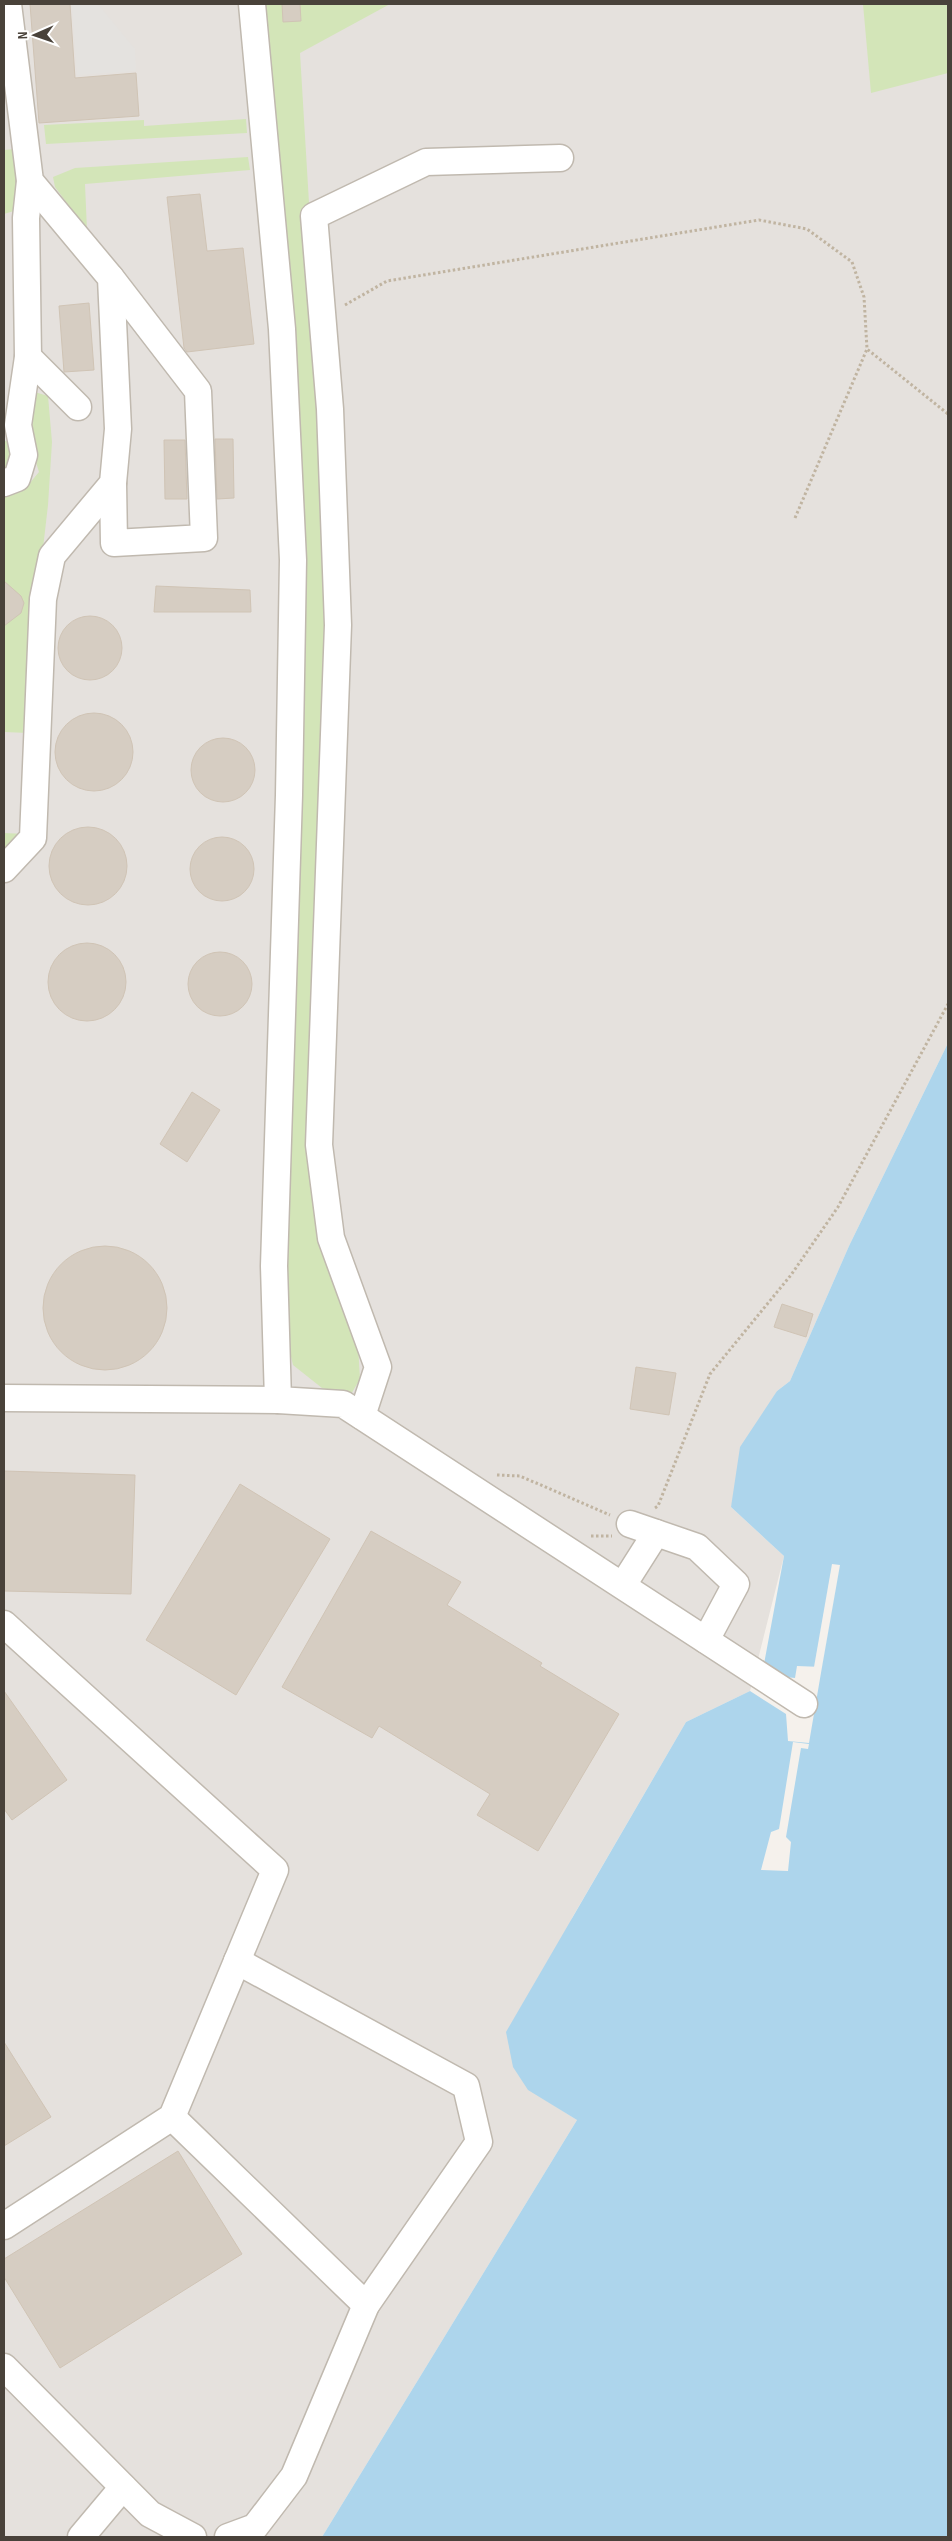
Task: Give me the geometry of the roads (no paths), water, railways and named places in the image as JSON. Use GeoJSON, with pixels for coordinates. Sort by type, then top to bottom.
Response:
{"type":"FeatureCollection","features":[{"type":"Feature","properties":{"kind":"lane"},"geometry":{"type":"LineString","coordinates":[[4,483],[17,478],[24,455],[11,426],[28,357],[15,222],[30,181],[8,4]]}},
{"type":"Feature","properties":{"kind":"lane"},"geometry":{"type":"LineString","coordinates":[[252,4],[282,329],[293,560],[289,805],[274,1266],[278,1400]]}},
{"type":"Feature","properties":{"kind":"lane"},"geometry":{"type":"LineString","coordinates":[[362,1416],[378,1367],[331,1238],[319,1145],[338,625],[330,409],[314,216],[426,162],[560,158]]}},
{"type":"Feature","properties":{"kind":"lane"},"geometry":{"type":"LineString","coordinates":[[30,181],[111,278],[198,391],[204,538],[114,543],[113,483],[118,429],[111,278]]}},
{"type":"Feature","properties":{"kind":"lane"},"geometry":{"type":"LineString","coordinates":[[15,222],[53,209]]}},
{"type":"Feature","properties":{"kind":"lane"},"geometry":{"type":"LineString","coordinates":[[28,357],[78,407]]}},
{"type":"Feature","properties":{"kind":"lane"},"geometry":{"type":"LineString","coordinates":[[4,869],[33,838],[43,599],[52,556],[113,483]]}},
{"type":"Feature","properties":{"kind":"lane"},"geometry":{"type":"LineString","coordinates":[[4,1398],[278,1400],[343,1404],[804,1704]]}},
{"type":"Feature","properties":{"kind":"lane"},"geometry":{"type":"LineString","coordinates":[[630,1524],[697,1547],[736,1584],[706,1640]]}},
{"type":"Feature","properties":{"kind":"lane"},"geometry":{"type":"LineString","coordinates":[[623,1585],[656,1533]]}},
{"type":"Feature","properties":{"kind":"lane"},"geometry":{"type":"LineString","coordinates":[[4,1624],[275,1870],[172,2117],[4,2226]]}},
{"type":"Feature","properties":{"kind":"lane"},"geometry":{"type":"LineString","coordinates":[[228,2537],[255,2528],[294,2476],[366,2305],[479,2142],[466,2086],[237,1961]]}},
{"type":"Feature","properties":{"kind":"lane"},"geometry":{"type":"LineString","coordinates":[[172,2117],[366,2305]]}},
{"type":"Feature","properties":{"kind":"lane"},"geometry":{"type":"LineString","coordinates":[[4,2367],[150,2514],[193,2537]]}},
{"type":"Feature","properties":{"kind":"lane"},"geometry":{"type":"LineString","coordinates":[[81,2537],[123,2488]]}},
{"type":"Feature","properties":{"kind":"water"},"geometry":{"type":"Polygon","coordinates":[[[948,1043],[948,2537],[322,2537],[577,2120],[528,2090],[513,2067],[506,2032],[686,1722],[750,1691],[786,1714],[788,1741],[809,1743],[822,1667],[797,1666],[795,1678],[776,1676],[764,1664],[784,1556],[731,1507],[740,1447],[777,1391],[790,1381],[849,1246],[948,1043]]]}}]}
